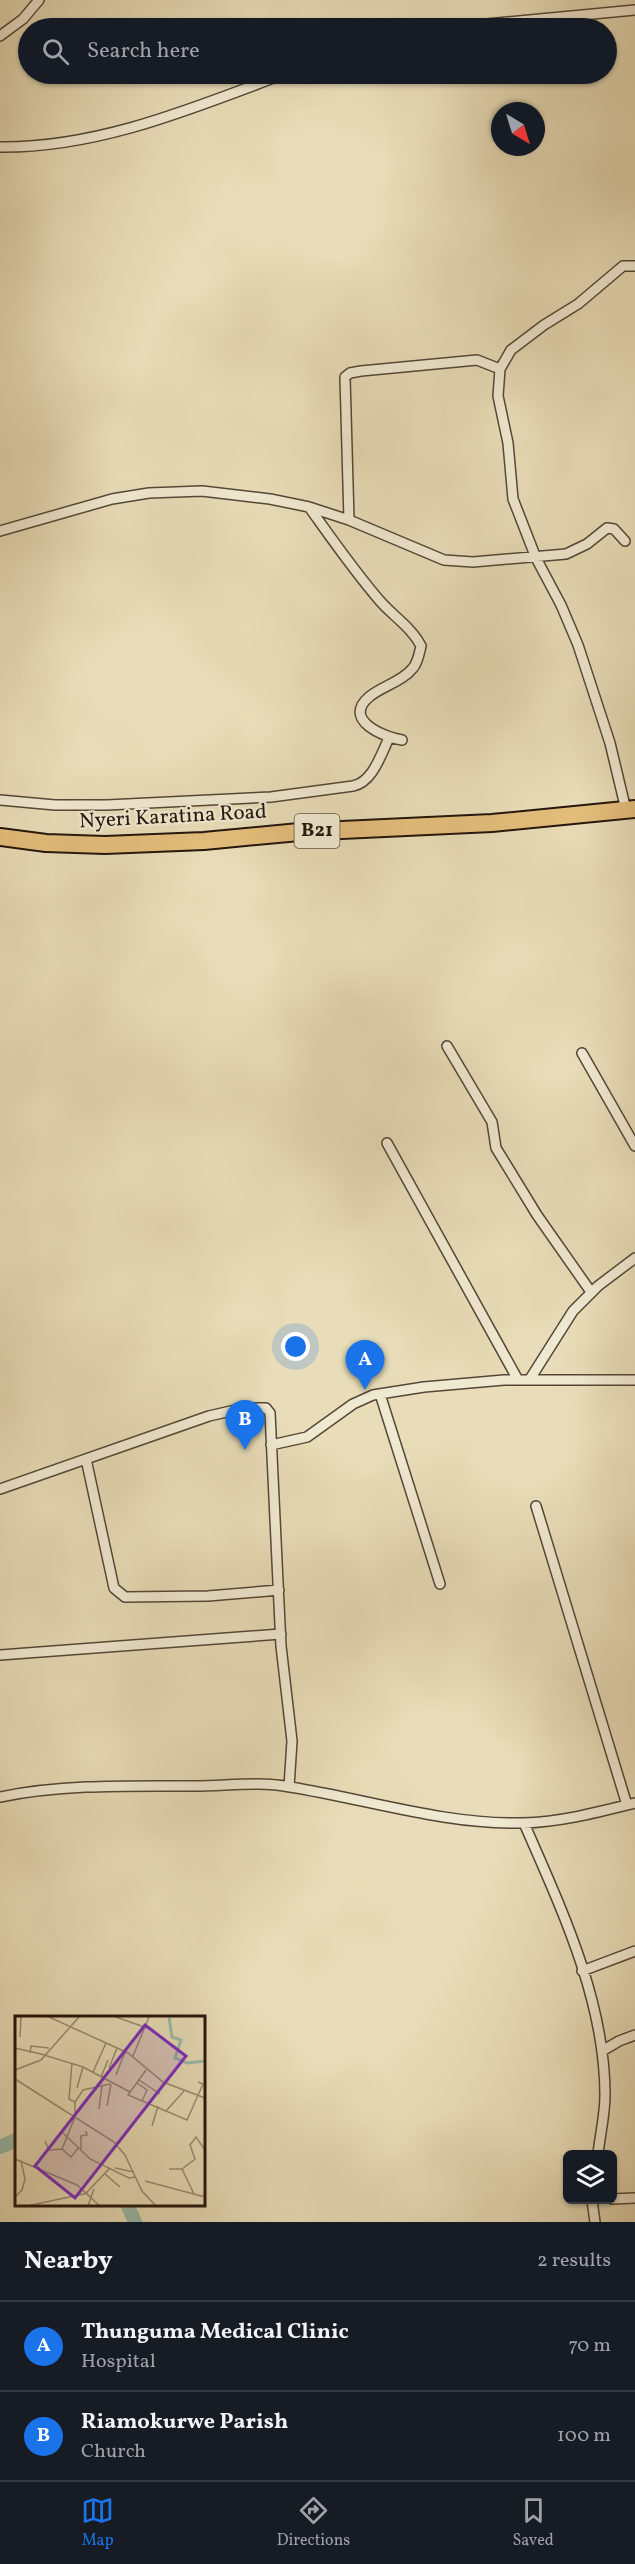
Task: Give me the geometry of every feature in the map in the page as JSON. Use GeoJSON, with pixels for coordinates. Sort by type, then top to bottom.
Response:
{"type":"FeatureCollection","features":[{"type":"Feature","properties":{"kind":"highway","name":"Nyeri Karatina Road"},"geometry":{"type":"LineString","coordinates":[[0,837],[46,843],[127,844],[204,841],[299,832],[492,823],[632,810]]}},
{"type":"Feature","properties":{"kind":"street"},"geometry":{"type":"LineString","coordinates":[[24,18],[39,0]]}},
{"type":"Feature","properties":{"kind":"street"},"geometry":{"type":"LineString","coordinates":[[550,18],[635,10]]}},
{"type":"Feature","properties":{"kind":"street"},"geometry":{"type":"LineString","coordinates":[[0,36],[18,23]]}},
{"type":"Feature","properties":{"kind":"street"},"geometry":{"type":"LineString","coordinates":[[0,147],[24,147],[82,140],[144,124],[256,84]]}},
{"type":"Feature","properties":{"kind":"street"},"geometry":{"type":"LineString","coordinates":[[632,810],[593,686],[561,605],[536,558],[513,499],[508,443],[498,396],[500,369],[511,350],[544,325],[578,304],[623,266],[635,266]]}},
{"type":"Feature","properties":{"kind":"street"},"geometry":{"type":"LineString","coordinates":[[349,520],[345,377],[350,373],[362,371],[477,360],[500,369]]}},
{"type":"Feature","properties":{"kind":"street"},"geometry":{"type":"LineString","coordinates":[[0,531],[112,499],[149,493],[207,492],[270,499],[309,507],[349,520],[444,560],[473,562],[566,554],[587,544],[607,528],[614,529],[625,542]]}},
{"type":"Feature","properties":{"kind":"street"},"geometry":{"type":"LineString","coordinates":[[309,507],[360,578],[390,612],[416,636],[421,646],[413,669],[368,698],[362,707],[364,723],[389,738],[402,740]]}},
{"type":"Feature","properties":{"kind":"street"},"geometry":{"type":"LineString","coordinates":[[0,800],[55,805],[108,805],[271,797],[361,784],[367,779],[389,738]]}},
{"type":"Feature","properties":{"kind":"street"},"geometry":{"type":"LineString","coordinates":[[447,1046],[487,1111],[494,1130],[496,1148],[537,1215],[591,1292]]}},
{"type":"Feature","properties":{"kind":"street"},"geometry":{"type":"LineString","coordinates":[[582,1053],[635,1146]]}},
{"type":"Feature","properties":{"kind":"street"},"geometry":{"type":"LineString","coordinates":[[387,1143],[518,1380]]}},
{"type":"Feature","properties":{"kind":"street"},"geometry":{"type":"LineString","coordinates":[[530,1379],[573,1311],[591,1292],[635,1258]]}},
{"type":"Feature","properties":{"kind":"street"},"geometry":{"type":"LineString","coordinates":[[271,1445],[307,1437],[353,1404],[380,1394],[424,1387],[530,1379],[635,1380]]}},
{"type":"Feature","properties":{"kind":"street"},"geometry":{"type":"LineString","coordinates":[[380,1394],[440,1584]]}},
{"type":"Feature","properties":{"kind":"street"},"geometry":{"type":"LineString","coordinates":[[0,1489],[209,1416],[244,1407],[266,1408],[270,1413],[281,1634],[292,1741],[289,1786]]}},
{"type":"Feature","properties":{"kind":"street"},"geometry":{"type":"LineString","coordinates":[[86,1459],[114,1588],[124,1597],[208,1596],[279,1590]]}},
{"type":"Feature","properties":{"kind":"street"},"geometry":{"type":"LineString","coordinates":[[0,1797],[24,1792],[113,1785],[198,1786],[241,1782],[289,1786],[380,1806],[466,1820],[524,1823],[584,1815],[631,1804],[536,1506]]}},
{"type":"Feature","properties":{"kind":"street"},"geometry":{"type":"LineString","coordinates":[[0,1655],[281,1634]]}},
{"type":"Feature","properties":{"kind":"street"},"geometry":{"type":"LineString","coordinates":[[524,1823],[564,1920],[591,1999],[602,2051],[605,2097],[598,2150]]}},
{"type":"Feature","properties":{"kind":"street"},"geometry":{"type":"LineString","coordinates":[[582,1971],[635,1951]]}},
{"type":"Feature","properties":{"kind":"street"},"geometry":{"type":"LineString","coordinates":[[602,2051],[635,2035]]}},
{"type":"Feature","properties":{"kind":"street"},"geometry":{"type":"LineString","coordinates":[[617,2199],[635,2198]]}},
{"type":"Feature","properties":{"kind":"street"},"geometry":{"type":"LineString","coordinates":[[593,2204],[595,2222]]}},
{"type":"Feature","properties":{"kind":"waterway"},"geometry":{"type":"LineString","coordinates":[[0,2147],[15,2140]]}},
{"type":"Feature","properties":{"kind":"waterway"},"geometry":{"type":"LineString","coordinates":[[128,2207],[135,2222]]}},
{"type":"Feature","properties":{"kind":"place","name":"Thunguma Medical Clinic"},"geometry":{"type":"Point","coordinates":[365,1390]}},
{"type":"Feature","properties":{"kind":"place","name":"Riamokurwe Parish"},"geometry":{"type":"Point","coordinates":[245,1450]}}]}
